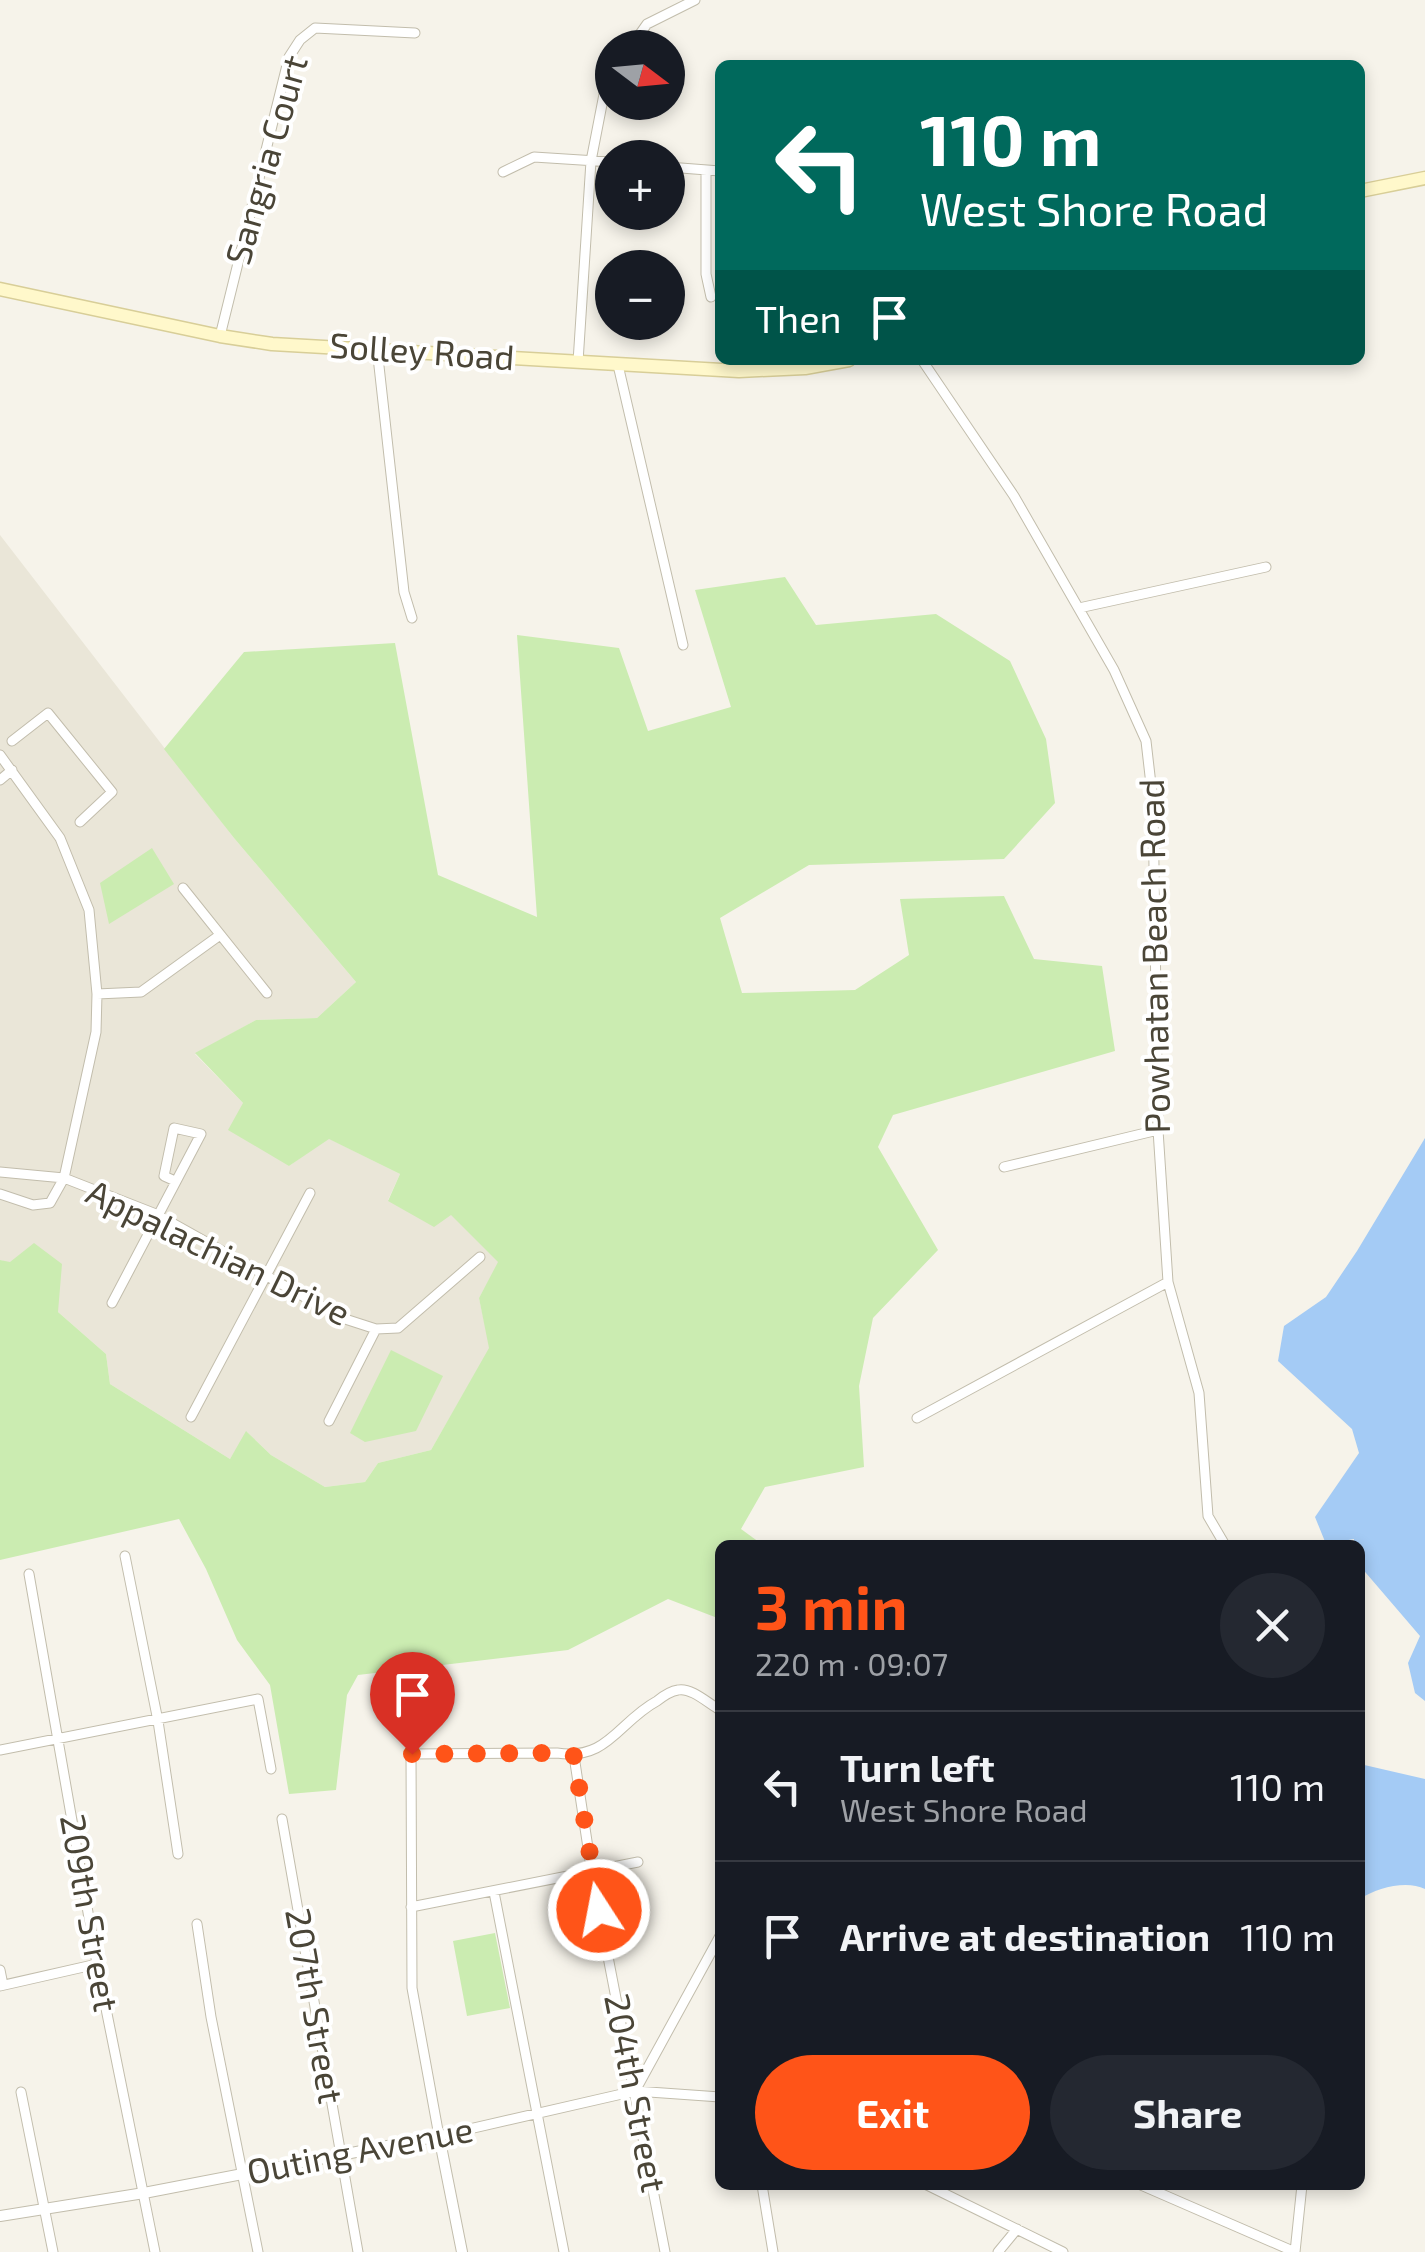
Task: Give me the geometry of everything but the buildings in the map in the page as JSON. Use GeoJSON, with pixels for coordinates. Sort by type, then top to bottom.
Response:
{"type":"FeatureCollection","features":[{"type":"Feature","properties":{"kind":"main road"},"geometry":{"type":"LineString","coordinates":[[1365,190],[1425,178]]}},
{"type":"Feature","properties":{"kind":"main road","name":"Solley Road"},"geometry":{"type":"LineString","coordinates":[[0,289],[272,344],[739,371],[821,365]]}},
{"type":"Feature","properties":{"kind":"street"},"geometry":{"type":"LineString","coordinates":[[666,0],[672,11]]}},
{"type":"Feature","properties":{"kind":"street"},"geometry":{"type":"LineString","coordinates":[[644,30],[695,0]]}},
{"type":"Feature","properties":{"kind":"street","name":"Sangria Court"},"geometry":{"type":"LineString","coordinates":[[220,336],[289,58],[300,40],[315,28],[414,33]]}},
{"type":"Feature","properties":{"kind":"street"},"geometry":{"type":"LineString","coordinates":[[578,362],[591,161],[599,120]]}},
{"type":"Feature","properties":{"kind":"street"},"geometry":{"type":"LineString","coordinates":[[503,172],[534,158],[595,161]]}},
{"type":"Feature","properties":{"kind":"street"},"geometry":{"type":"LineString","coordinates":[[685,168],[715,171]]}},
{"type":"Feature","properties":{"kind":"street"},"geometry":{"type":"LineString","coordinates":[[706,170],[706,274],[711,297]]}},
{"type":"Feature","properties":{"kind":"street"},"geometry":{"type":"LineString","coordinates":[[377,348],[404,592],[412,618]]}},
{"type":"Feature","properties":{"kind":"street"},"geometry":{"type":"LineString","coordinates":[[618,365],[683,645]]}},
{"type":"Feature","properties":{"kind":"street","name":"Powhatan Beach Road"},"geometry":{"type":"LineString","coordinates":[[925,365],[1014,496],[1079,608],[1140,722],[1150,760],[1158,1130],[1168,1282],[1200,1394],[1208,1516],[1222,1540]]}},
{"type":"Feature","properties":{"kind":"street"},"geometry":{"type":"LineString","coordinates":[[1079,608],[1266,567]]}},
{"type":"Feature","properties":{"kind":"street"},"geometry":{"type":"LineString","coordinates":[[12,740],[48,714],[60,728],[112,792],[80,822]]}},
{"type":"Feature","properties":{"kind":"street"},"geometry":{"type":"LineString","coordinates":[[0,755],[60,838],[89,910],[97,994],[96,1032],[64,1178],[50,1203],[33,1205],[0,1194]]}},
{"type":"Feature","properties":{"kind":"street"},"geometry":{"type":"LineString","coordinates":[[0,780],[12,770]]}},
{"type":"Feature","properties":{"kind":"street"},"geometry":{"type":"LineString","coordinates":[[183,888],[267,993]]}},
{"type":"Feature","properties":{"kind":"street"},"geometry":{"type":"LineString","coordinates":[[97,994],[141,992],[220,936]]}},
{"type":"Feature","properties":{"kind":"street"},"geometry":{"type":"LineString","coordinates":[[112,1302],[201,1134],[174,1128],[164,1176],[175,1180]]}},
{"type":"Feature","properties":{"kind":"street"},"geometry":{"type":"LineString","coordinates":[[1004,1167],[1158,1130]]}},
{"type":"Feature","properties":{"kind":"street","name":"Appalachian Drive"},"geometry":{"type":"LineString","coordinates":[[0,1172],[64,1178],[156,1214],[342,1318],[376,1328]]}},
{"type":"Feature","properties":{"kind":"street"},"geometry":{"type":"LineString","coordinates":[[191,1416],[310,1192]]}},
{"type":"Feature","properties":{"kind":"street"},"geometry":{"type":"LineString","coordinates":[[329,1421],[376,1328],[398,1328],[480,1258]]}},
{"type":"Feature","properties":{"kind":"street"},"geometry":{"type":"LineString","coordinates":[[917,1418],[1168,1282]]}},
{"type":"Feature","properties":{"kind":"street"},"geometry":{"type":"LineString","coordinates":[[125,1556],[158,1721],[178,1854]]}},
{"type":"Feature","properties":{"kind":"street","name":"209th Street"},"geometry":{"type":"LineString","coordinates":[[29,1574],[97,1964],[155,2252]]}},
{"type":"Feature","properties":{"kind":"street"},"geometry":{"type":"LineString","coordinates":[[462,2252],[412,1988],[412,1754],[574,1756],[606,1745],[636,1712],[677,1690],[688,1691],[715,1707]]}},
{"type":"Feature","properties":{"kind":"street"},"geometry":{"type":"LineString","coordinates":[[0,1750],[258,1699],[271,1770]]}},
{"type":"Feature","properties":{"kind":"street","name":"204th Street"},"geometry":{"type":"LineString","coordinates":[[574,1756],[592,1874],[665,2252]]}},
{"type":"Feature","properties":{"kind":"street","name":"207th Street"},"geometry":{"type":"LineString","coordinates":[[282,1820],[358,2252]]}},
{"type":"Feature","properties":{"kind":"street"},"geometry":{"type":"LineString","coordinates":[[410,1907],[638,1862]]}},
{"type":"Feature","properties":{"kind":"street"},"geometry":{"type":"LineString","coordinates":[[494,1892],[564,2252]]}},
{"type":"Feature","properties":{"kind":"street"},"geometry":{"type":"LineString","coordinates":[[196,1924],[258,2252]]}},
{"type":"Feature","properties":{"kind":"street"},"geometry":{"type":"LineString","coordinates":[[635,2091],[715,1945]]}},
{"type":"Feature","properties":{"kind":"street"},"geometry":{"type":"LineString","coordinates":[[0,1970],[2,1986],[97,1964]]}},
{"type":"Feature","properties":{"kind":"street","name":"Outing Avenue"},"geometry":{"type":"LineString","coordinates":[[0,2216],[440,2136],[635,2091],[715,2098]]}},
{"type":"Feature","properties":{"kind":"street"},"geometry":{"type":"LineString","coordinates":[[21,2092],[53,2252]]}},
{"type":"Feature","properties":{"kind":"street"},"geometry":{"type":"LineString","coordinates":[[763,2190],[773,2252]]}},
{"type":"Feature","properties":{"kind":"street"},"geometry":{"type":"LineString","coordinates":[[937,2190],[1063,2252]]}},
{"type":"Feature","properties":{"kind":"street"},"geometry":{"type":"LineString","coordinates":[[1152,2190],[1295,2252],[1301,2190]]}},
{"type":"Feature","properties":{"kind":"street"},"geometry":{"type":"LineString","coordinates":[[998,2252],[1017,2229]]}},
{"type":"Feature","properties":{"kind":"shaded area"},"geometry":{"type":"Polygon","coordinates":[[[0,535],[234,838],[356,982],[317,1018],[256,1020],[195,1054],[243,1103],[289,1166],[328,1138],[400,1174],[388,1200],[451,1214],[499,1262],[479,1298],[490,1348],[431,1450],[378,1463],[365,1482],[325,1487],[271,1455],[247,1432],[230,1459],[110,1384],[106,1354],[10,1263],[0,1260],[0,535]]]}},
{"type":"Feature","properties":{"kind":"green space"},"geometry":{"type":"Polygon","coordinates":[[[785,577],[816,625],[936,614],[1010,661],[1046,739],[1055,803],[1004,859],[809,865],[720,918],[742,993],[855,990],[909,955],[900,899],[1004,896],[1034,959],[1102,966],[1115,1051],[893,1115],[878,1147],[938,1250],[873,1318],[859,1386],[864,1467],[765,1487],[741,1529],[756,1540],[715,1540],[715,1617],[668,1599],[568,1650],[358,1675],[347,1695],[336,1790],[289,1794],[270,1685],[237,1640],[179,1519],[0,1560],[0,1260],[10,1262],[34,1243],[62,1264],[58,1312],[106,1354],[110,1384],[230,1459],[246,1431],[271,1455],[325,1487],[365,1482],[378,1463],[431,1450],[489,1348],[479,1298],[498,1262],[451,1215],[434,1227],[388,1201],[400,1174],[329,1139],[289,1166],[228,1130],[243,1103],[195,1053],[256,1020],[317,1018],[356,982],[164,749],[244,652],[395,643],[438,875],[537,917],[517,635],[619,648],[648,731],[731,707],[695,590],[785,577]]]}},
{"type":"Feature","properties":{"kind":"green space"},"geometry":{"type":"Polygon","coordinates":[[[152,848],[174,884],[109,924],[100,883],[152,848]]]}},
{"type":"Feature","properties":{"kind":"green space"},"geometry":{"type":"Polygon","coordinates":[[[391,1350],[443,1376],[416,1431],[365,1442],[350,1433],[391,1350]]]}},
{"type":"Feature","properties":{"kind":"green space"},"geometry":{"type":"Polygon","coordinates":[[[495,1933],[510,2008],[467,2016],[453,1941],[495,1933]]]}},
{"type":"Feature","properties":{"kind":"water"},"geometry":{"type":"Polygon","coordinates":[[[1425,1138],[1425,1701],[1415,1693],[1408,1663],[1420,1636],[1365,1572],[1365,1540],[1324,1540],[1315,1517],[1359,1453],[1352,1429],[1278,1361],[1284,1326],[1326,1297],[1425,1138]]]}},
{"type":"Feature","properties":{"kind":"water"},"geometry":{"type":"Polygon","coordinates":[[[1365,1765],[1425,1779],[1425,1889],[1409,1885],[1365,1897],[1365,1765]]]}},
{"type":"Feature","properties":{"kind":"route"},"geometry":{"type":"LineString","coordinates":[[412,1754],[574,1756],[599,1910]]}}]}
